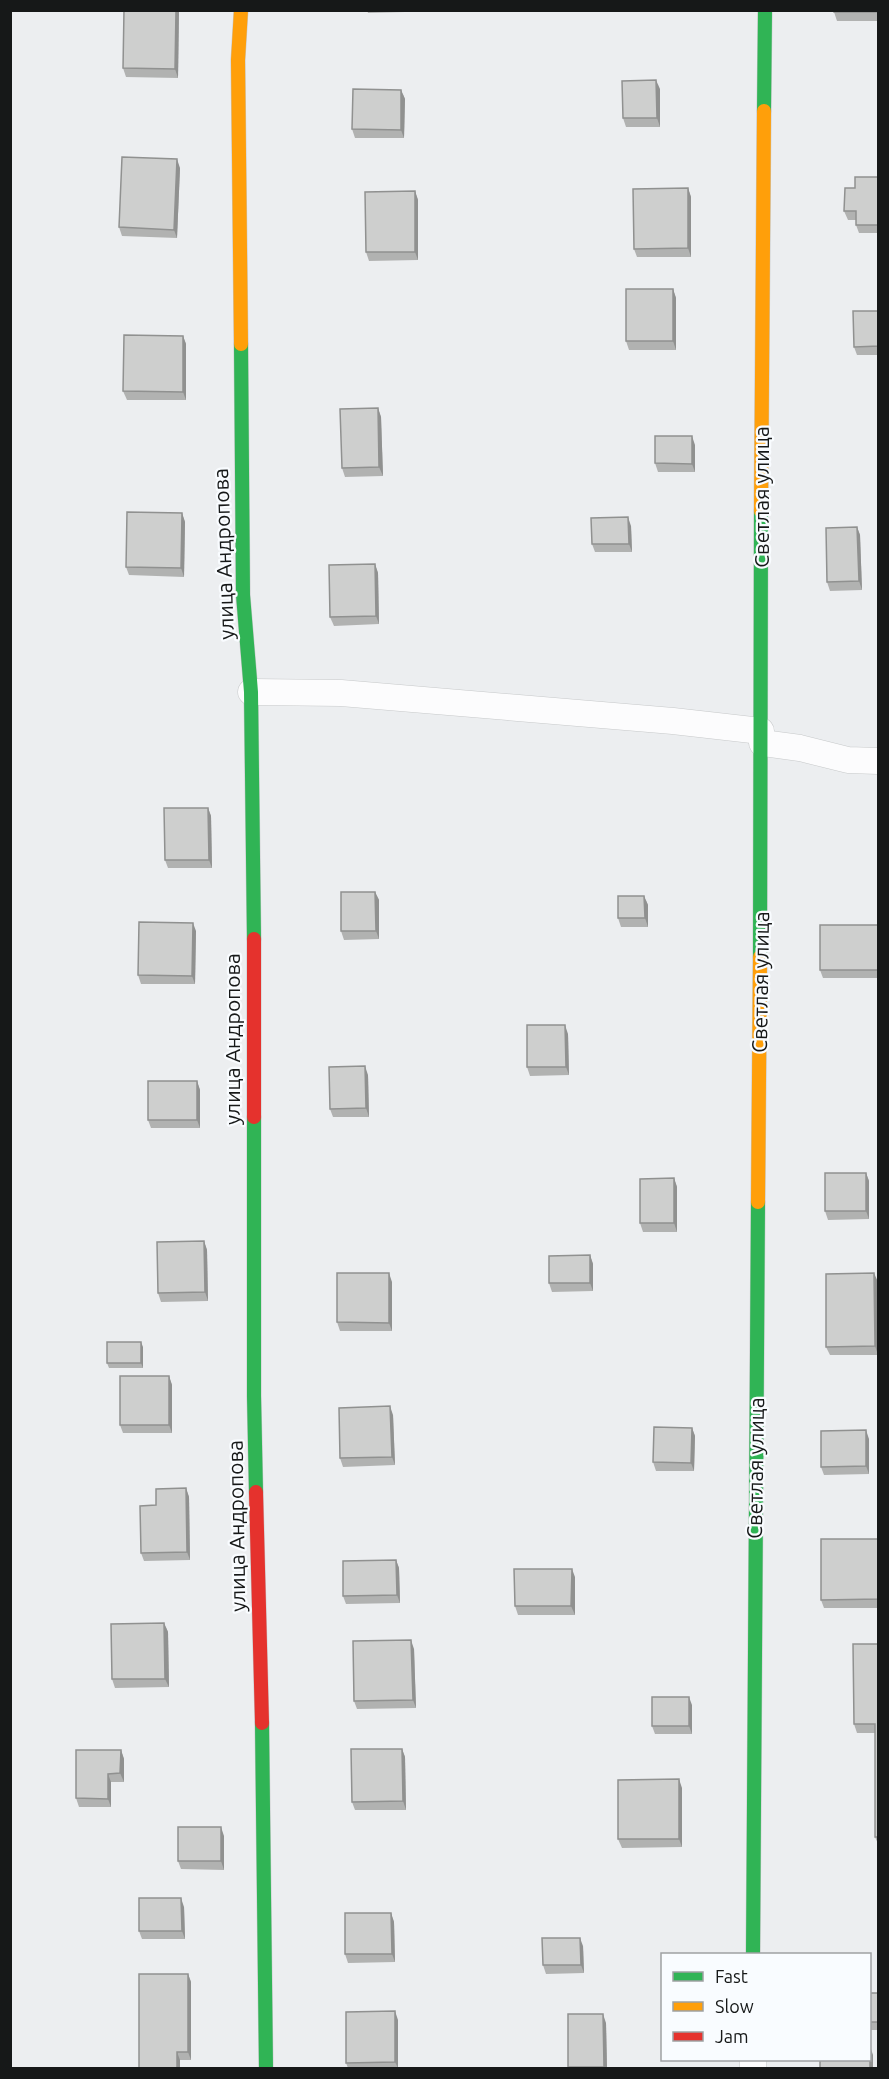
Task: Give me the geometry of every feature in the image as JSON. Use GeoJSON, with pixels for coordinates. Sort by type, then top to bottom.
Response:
{"type":"FeatureCollection","features":[{"type":"Feature","properties":{"kind":"street","name":"улица Андропова"},"geometry":{"type":"LineString","coordinates":[[241,10],[238,60],[240,431],[243,595],[251,692],[254,844],[254,1396],[264,1788],[266,2068]]}},
{"type":"Feature","properties":{"kind":"street","name":"Светлая улица"},"geometry":{"type":"LineString","coordinates":[[753,1953],[765,10]]}},
{"type":"Feature","properties":{"kind":"street"},"geometry":{"type":"LineString","coordinates":[[251,692],[340,693],[674,721],[761,737],[848,760],[879,761]]}},
{"type":"Feature","properties":{"kind":"building"},"geometry":{"type":"Polygon","coordinates":[[[124,10],[176,10],[175,69],[123,68],[124,10]]]}},
{"type":"Feature","properties":{"kind":"building"},"geometry":{"type":"Polygon","coordinates":[[[834,10],[879,10],[879,12],[834,12],[834,10]]]}},
{"type":"Feature","properties":{"kind":"building"},"geometry":{"type":"Polygon","coordinates":[[[656,80],[657,118],[623,118],[622,81],[656,80]]]}},
{"type":"Feature","properties":{"kind":"building"},"geometry":{"type":"Polygon","coordinates":[[[353,89],[401,90],[401,130],[352,129],[353,89]]]}},
{"type":"Feature","properties":{"kind":"building"},"geometry":{"type":"Polygon","coordinates":[[[122,157],[177,159],[174,230],[119,227],[122,157]]]}},
{"type":"Feature","properties":{"kind":"building"},"geometry":{"type":"Polygon","coordinates":[[[855,177],[879,177],[879,225],[856,225],[856,211],[844,211],[845,188],[855,188],[855,177]]]}},
{"type":"Feature","properties":{"kind":"building"},"geometry":{"type":"Polygon","coordinates":[[[688,188],[688,248],[634,249],[633,189],[688,188]]]}},
{"type":"Feature","properties":{"kind":"building"},"geometry":{"type":"Polygon","coordinates":[[[415,191],[415,252],[366,252],[365,192],[415,191]]]}},
{"type":"Feature","properties":{"kind":"building"},"geometry":{"type":"Polygon","coordinates":[[[626,289],[673,289],[673,341],[626,341],[626,289]]]}},
{"type":"Feature","properties":{"kind":"building"},"geometry":{"type":"Polygon","coordinates":[[[853,311],[879,311],[879,346],[854,347],[853,311]]]}},
{"type":"Feature","properties":{"kind":"building"},"geometry":{"type":"Polygon","coordinates":[[[124,335],[183,336],[183,392],[123,391],[124,335]]]}},
{"type":"Feature","properties":{"kind":"building"},"geometry":{"type":"Polygon","coordinates":[[[378,408],[379,467],[342,468],[340,409],[378,408]]]}},
{"type":"Feature","properties":{"kind":"building"},"geometry":{"type":"Polygon","coordinates":[[[655,436],[692,436],[692,464],[655,463],[655,436]]]}},
{"type":"Feature","properties":{"kind":"building"},"geometry":{"type":"Polygon","coordinates":[[[127,512],[182,513],[181,568],[126,567],[127,512]]]}},
{"type":"Feature","properties":{"kind":"building"},"geometry":{"type":"Polygon","coordinates":[[[628,517],[629,544],[592,544],[591,518],[628,517]]]}},
{"type":"Feature","properties":{"kind":"building"},"geometry":{"type":"Polygon","coordinates":[[[857,527],[859,581],[827,582],[826,528],[857,527]]]}},
{"type":"Feature","properties":{"kind":"building"},"geometry":{"type":"Polygon","coordinates":[[[375,564],[376,616],[330,617],[329,565],[375,564]]]}},
{"type":"Feature","properties":{"kind":"building"},"geometry":{"type":"Polygon","coordinates":[[[164,808],[208,808],[209,860],[165,860],[164,808]]]}},
{"type":"Feature","properties":{"kind":"building"},"geometry":{"type":"Polygon","coordinates":[[[341,892],[375,892],[376,931],[341,931],[341,892]]]}},
{"type":"Feature","properties":{"kind":"building"},"geometry":{"type":"Polygon","coordinates":[[[618,896],[644,896],[645,918],[618,918],[618,896]]]}},
{"type":"Feature","properties":{"kind":"building"},"geometry":{"type":"Polygon","coordinates":[[[139,922],[193,923],[192,976],[138,975],[139,922]]]}},
{"type":"Feature","properties":{"kind":"building"},"geometry":{"type":"Polygon","coordinates":[[[820,925],[878,925],[878,970],[820,970],[820,925]]]}},
{"type":"Feature","properties":{"kind":"building"},"geometry":{"type":"Polygon","coordinates":[[[527,1025],[565,1025],[566,1067],[527,1067],[527,1025]]]}},
{"type":"Feature","properties":{"kind":"building"},"geometry":{"type":"Polygon","coordinates":[[[365,1066],[366,1108],[330,1109],[329,1067],[365,1066]]]}},
{"type":"Feature","properties":{"kind":"building"},"geometry":{"type":"Polygon","coordinates":[[[148,1081],[197,1081],[197,1120],[148,1120],[148,1081]]]}},
{"type":"Feature","properties":{"kind":"building"},"geometry":{"type":"Polygon","coordinates":[[[825,1173],[866,1173],[866,1211],[825,1211],[825,1173]]]}},
{"type":"Feature","properties":{"kind":"building"},"geometry":{"type":"Polygon","coordinates":[[[674,1178],[674,1223],[640,1223],[640,1179],[674,1178]]]}},
{"type":"Feature","properties":{"kind":"building"},"geometry":{"type":"Polygon","coordinates":[[[204,1241],[205,1292],[158,1293],[157,1242],[204,1241]]]}},
{"type":"Feature","properties":{"kind":"building"},"geometry":{"type":"Polygon","coordinates":[[[590,1255],[590,1283],[549,1283],[549,1256],[590,1255]]]}},
{"type":"Feature","properties":{"kind":"building"},"geometry":{"type":"Polygon","coordinates":[[[337,1273],[389,1273],[389,1323],[337,1322],[337,1273]]]}},
{"type":"Feature","properties":{"kind":"building"},"geometry":{"type":"Polygon","coordinates":[[[874,1273],[875,1346],[826,1347],[826,1274],[874,1273]]]}},
{"type":"Feature","properties":{"kind":"building"},"geometry":{"type":"Polygon","coordinates":[[[107,1342],[141,1342],[141,1363],[107,1363],[107,1342]]]}},
{"type":"Feature","properties":{"kind":"building"},"geometry":{"type":"Polygon","coordinates":[[[120,1376],[169,1376],[169,1425],[120,1425],[120,1376]]]}},
{"type":"Feature","properties":{"kind":"building"},"geometry":{"type":"Polygon","coordinates":[[[390,1406],[392,1457],[340,1458],[339,1408],[390,1406]]]}},
{"type":"Feature","properties":{"kind":"building"},"geometry":{"type":"Polygon","coordinates":[[[654,1427],[692,1428],[691,1463],[653,1462],[654,1427]]]}},
{"type":"Feature","properties":{"kind":"building"},"geometry":{"type":"Polygon","coordinates":[[[866,1430],[866,1466],[821,1467],[821,1431],[866,1430]]]}},
{"type":"Feature","properties":{"kind":"building"},"geometry":{"type":"Polygon","coordinates":[[[186,1488],[187,1552],[141,1553],[140,1506],[156,1505],[156,1489],[186,1488]]]}},
{"type":"Feature","properties":{"kind":"building"},"geometry":{"type":"Polygon","coordinates":[[[821,1539],[879,1539],[879,1599],[821,1600],[821,1539]]]}},
{"type":"Feature","properties":{"kind":"building"},"geometry":{"type":"Polygon","coordinates":[[[396,1560],[397,1595],[343,1596],[343,1561],[396,1560]]]}},
{"type":"Feature","properties":{"kind":"building"},"geometry":{"type":"Polygon","coordinates":[[[514,1569],[572,1569],[571,1606],[515,1606],[514,1569]]]}},
{"type":"Feature","properties":{"kind":"building"},"geometry":{"type":"Polygon","coordinates":[[[164,1623],[165,1679],[112,1679],[111,1624],[164,1623]]]}},
{"type":"Feature","properties":{"kind":"building"},"geometry":{"type":"Polygon","coordinates":[[[411,1640],[413,1700],[354,1701],[353,1641],[411,1640]]]}},
{"type":"Feature","properties":{"kind":"building"},"geometry":{"type":"Polygon","coordinates":[[[853,1644],[879,1644],[879,1837],[875,1837],[875,1724],[854,1724],[853,1644]]]}},
{"type":"Feature","properties":{"kind":"building"},"geometry":{"type":"Polygon","coordinates":[[[652,1697],[689,1697],[689,1726],[652,1726],[652,1697]]]}},
{"type":"Feature","properties":{"kind":"building"},"geometry":{"type":"Polygon","coordinates":[[[351,1749],[402,1749],[403,1801],[352,1802],[351,1749]]]}},
{"type":"Feature","properties":{"kind":"building"},"geometry":{"type":"Polygon","coordinates":[[[76,1750],[121,1750],[120,1773],[108,1774],[108,1799],[76,1798],[76,1750]]]}},
{"type":"Feature","properties":{"kind":"building"},"geometry":{"type":"Polygon","coordinates":[[[679,1779],[679,1839],[618,1839],[618,1780],[679,1779]]]}},
{"type":"Feature","properties":{"kind":"building"},"geometry":{"type":"Polygon","coordinates":[[[178,1827],[221,1827],[221,1861],[178,1861],[178,1827]]]}},
{"type":"Feature","properties":{"kind":"building"},"geometry":{"type":"Polygon","coordinates":[[[139,1898],[181,1898],[182,1931],[139,1931],[139,1898]]]}},
{"type":"Feature","properties":{"kind":"building"},"geometry":{"type":"Polygon","coordinates":[[[345,1913],[391,1913],[392,1954],[345,1954],[345,1913]]]}},
{"type":"Feature","properties":{"kind":"building"},"geometry":{"type":"Polygon","coordinates":[[[542,1938],[580,1938],[581,1965],[543,1965],[542,1938]]]}},
{"type":"Feature","properties":{"kind":"building"},"geometry":{"type":"Polygon","coordinates":[[[139,1974],[188,1974],[188,2052],[177,2052],[177,2068],[139,2068],[139,1974]]]}},
{"type":"Feature","properties":{"kind":"building"},"geometry":{"type":"Polygon","coordinates":[[[871,1993],[879,1993],[879,2022],[871,2022],[871,1993]]]}},
{"type":"Feature","properties":{"kind":"building"},"geometry":{"type":"Polygon","coordinates":[[[395,2011],[395,2062],[346,2063],[346,2012],[395,2011]]]}},
{"type":"Feature","properties":{"kind":"building"},"geometry":{"type":"Polygon","coordinates":[[[568,2014],[603,2014],[604,2067],[568,2067],[568,2014]]]}},
{"type":"Feature","properties":{"kind":"building"},"geometry":{"type":"Polygon","coordinates":[[[820,2061],[870,2061],[870,2068],[820,2068],[820,2061]]]}},
{"type":"Feature","properties":{"kind":"traffic: fast"},"geometry":{"type":"LineString","coordinates":[[764,111],[765,10]]}},
{"type":"Feature","properties":{"kind":"traffic: fast"},"geometry":{"type":"LineString","coordinates":[[241,344],[243,595],[251,692],[254,939]]}},
{"type":"Feature","properties":{"kind":"traffic: fast"},"geometry":{"type":"LineString","coordinates":[[760,957],[761,511]]}},
{"type":"Feature","properties":{"kind":"traffic: fast"},"geometry":{"type":"LineString","coordinates":[[254,1117],[256,1492]]}},
{"type":"Feature","properties":{"kind":"traffic: fast"},"geometry":{"type":"LineString","coordinates":[[753,1953],[758,1202]]}},
{"type":"Feature","properties":{"kind":"traffic: fast"},"geometry":{"type":"LineString","coordinates":[[262,1723],[266,2068]]}},
{"type":"Feature","properties":{"kind":"traffic: slow"},"geometry":{"type":"LineString","coordinates":[[241,10],[238,60],[241,344]]}},
{"type":"Feature","properties":{"kind":"traffic: slow"},"geometry":{"type":"LineString","coordinates":[[761,511],[764,111]]}},
{"type":"Feature","properties":{"kind":"traffic: slow"},"geometry":{"type":"LineString","coordinates":[[758,1202],[760,957]]}},
{"type":"Feature","properties":{"kind":"traffic: jam"},"geometry":{"type":"LineString","coordinates":[[254,939],[254,1117]]}},
{"type":"Feature","properties":{"kind":"traffic: jam"},"geometry":{"type":"LineString","coordinates":[[256,1492],[262,1723]]}}]}
